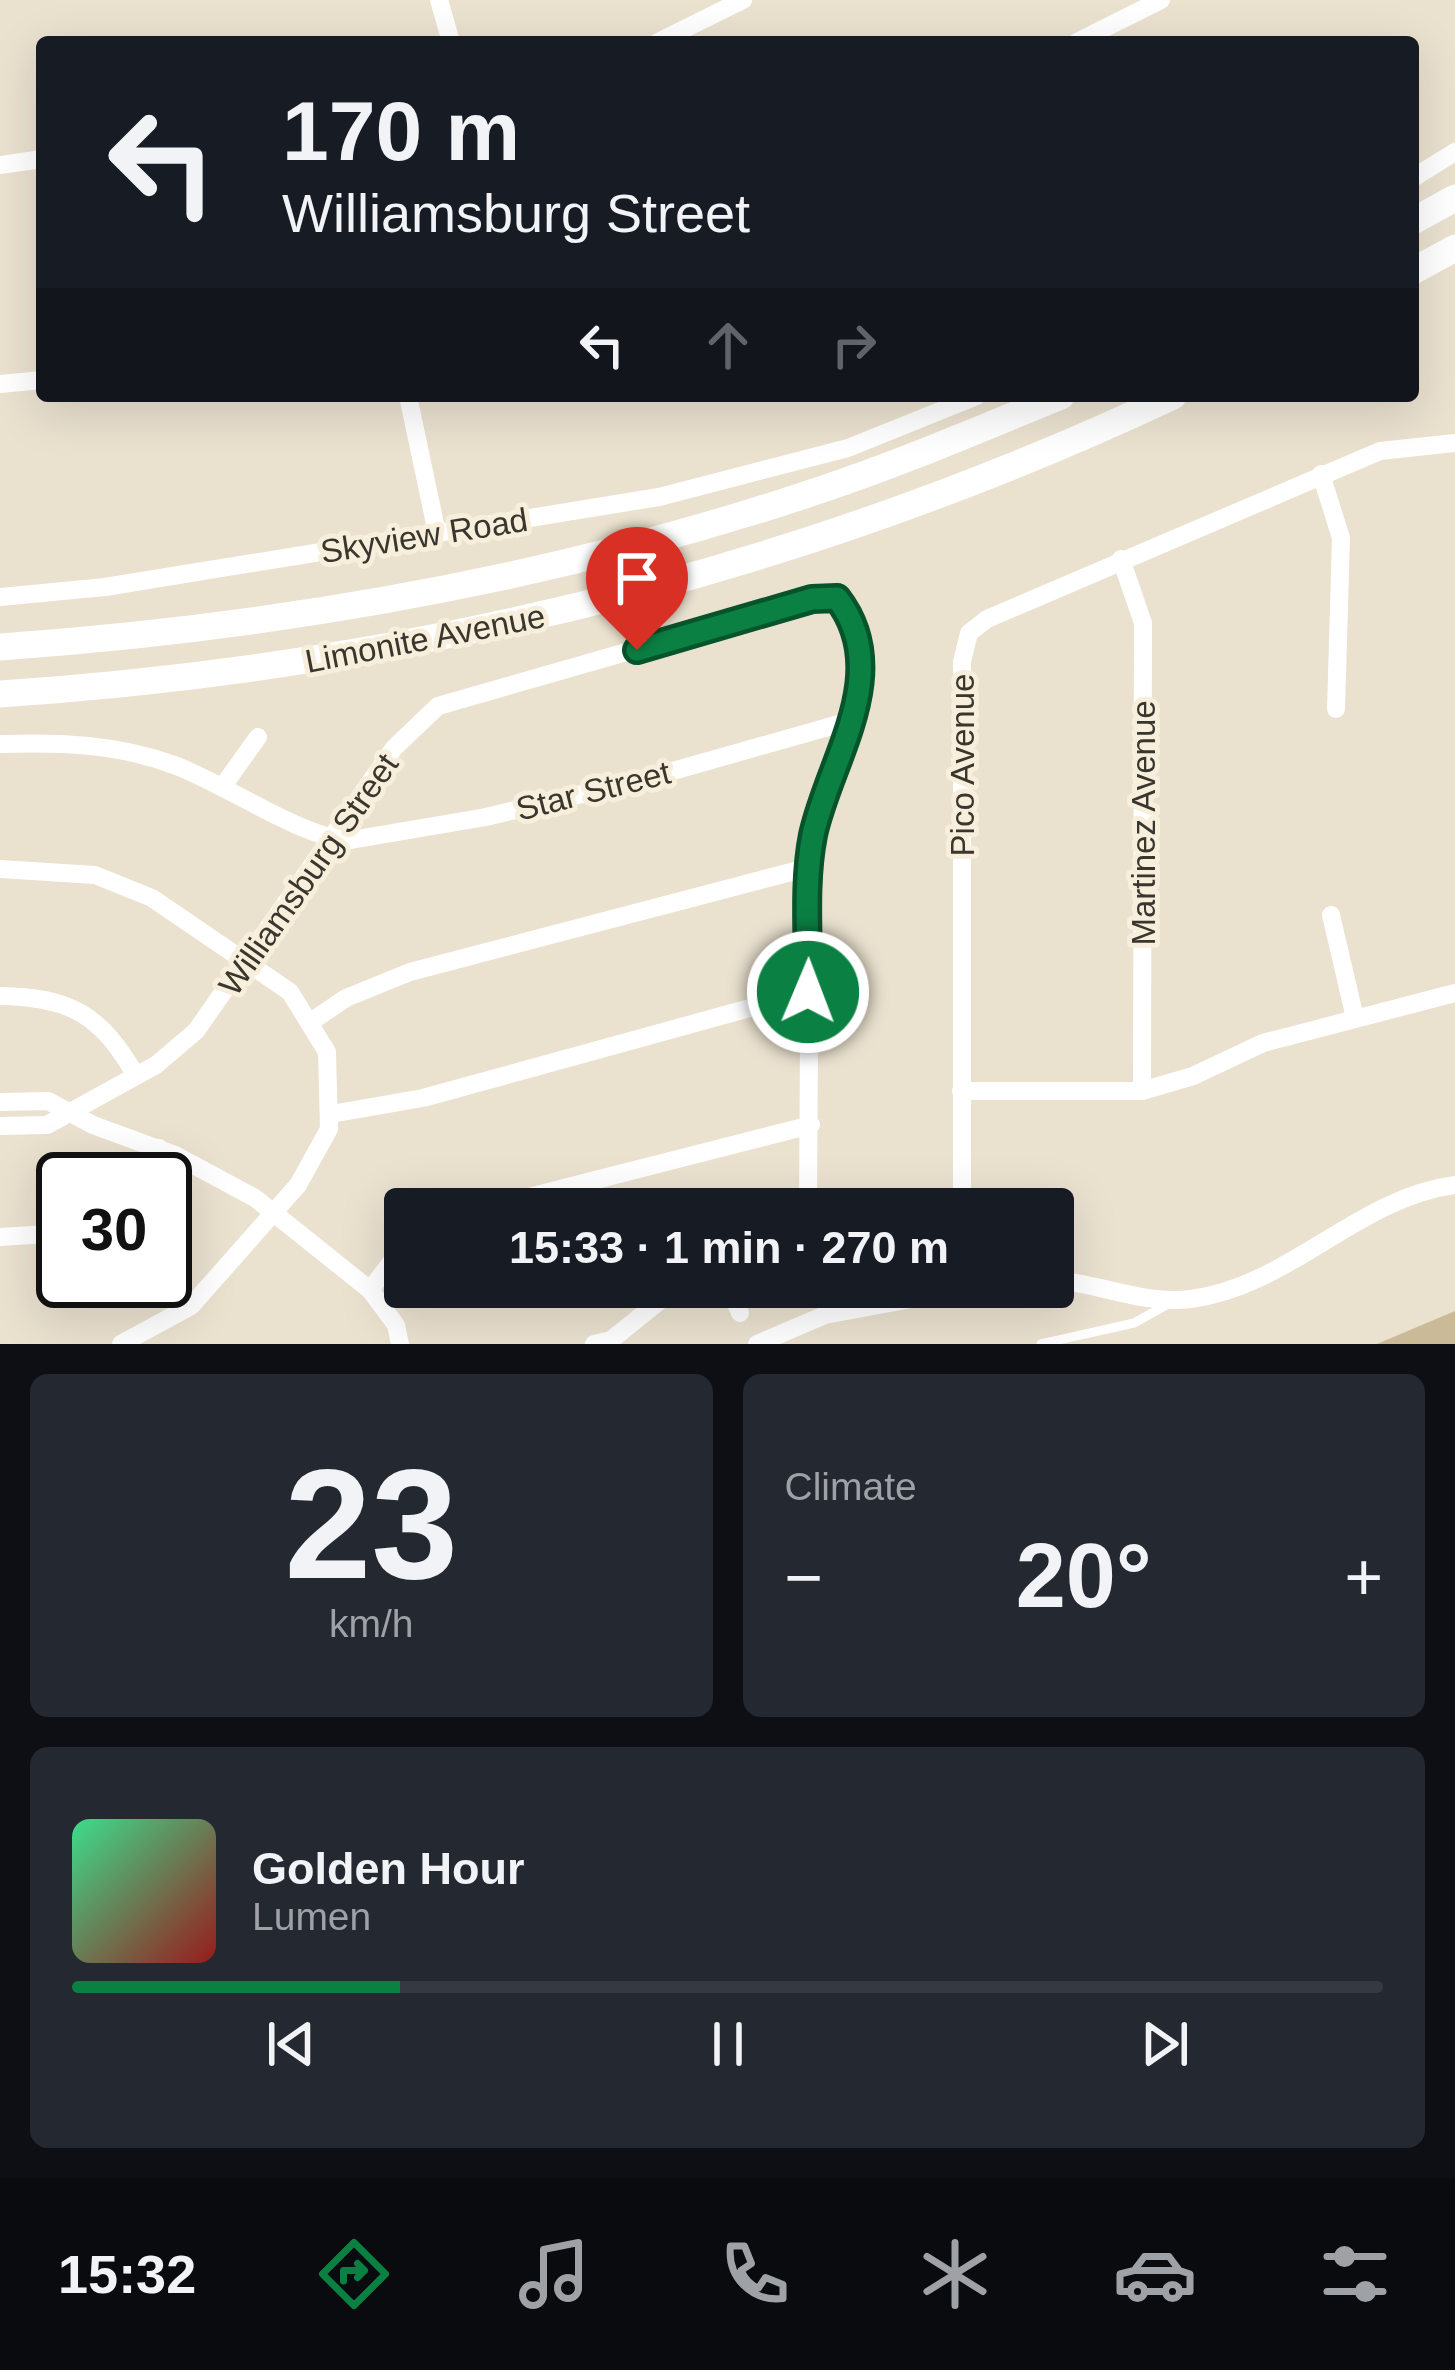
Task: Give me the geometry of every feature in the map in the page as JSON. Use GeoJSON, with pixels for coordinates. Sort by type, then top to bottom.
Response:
{"type":"FeatureCollection","features":[{"type":"Feature","properties":{"kind":"main road"},"geometry":{"type":"LineString","coordinates":[[1419,218],[1455,198]]}},
{"type":"Feature","properties":{"kind":"main road"},"geometry":{"type":"LineString","coordinates":[[1419,268],[1455,248]]}},
{"type":"Feature","properties":{"kind":"main road","name":"Limonite Avenue"},"geometry":{"type":"LineString","coordinates":[[0,647],[308,614],[542,568],[826,489],[1046,402]]}},
{"type":"Feature","properties":{"kind":"main road","name":"Limonite Avenue"},"geometry":{"type":"LineString","coordinates":[[0,694],[194,677],[338,657],[586,605],[878,519],[1159,402]]}},
{"type":"Feature","properties":{"kind":"street"},"geometry":{"type":"LineString","coordinates":[[439,0],[449,36]]}},
{"type":"Feature","properties":{"kind":"street"},"geometry":{"type":"LineString","coordinates":[[670,36],[743,0]]}},
{"type":"Feature","properties":{"kind":"street"},"geometry":{"type":"LineString","coordinates":[[1089,36],[1161,0]]}},
{"type":"Feature","properties":{"kind":"street"},"geometry":{"type":"LineString","coordinates":[[1419,174],[1455,152]]}},
{"type":"Feature","properties":{"kind":"street"},"geometry":{"type":"LineString","coordinates":[[0,165],[36,160]]}},
{"type":"Feature","properties":{"kind":"street"},"geometry":{"type":"LineString","coordinates":[[0,384],[36,381]]}},
{"type":"Feature","properties":{"kind":"street"},"geometry":{"type":"LineString","coordinates":[[410,402],[437,533]]}},
{"type":"Feature","properties":{"kind":"street","name":"Skyview Road"},"geometry":{"type":"LineString","coordinates":[[0,597],[105,587],[659,497],[848,448],[962,402]]}},
{"type":"Feature","properties":{"kind":"street","name":"Pico Avenue"},"geometry":{"type":"LineString","coordinates":[[962,1188],[964,642],[987,619],[1321,474],[1380,452],[1455,443]]}},
{"type":"Feature","properties":{"kind":"street"},"geometry":{"type":"LineString","coordinates":[[1321,474],[1341,538],[1336,710]]}},
{"type":"Feature","properties":{"kind":"street","name":"Martinez Avenue"},"geometry":{"type":"LineString","coordinates":[[1121,559],[1144,623],[1142,1091]]}},
{"type":"Feature","properties":{"kind":"street","name":"Williamsburg Street"},"geometry":{"type":"LineString","coordinates":[[0,1126],[47,1125],[136,1076],[196,1031],[394,748],[438,706],[812,599],[837,598],[849,614],[856,643],[860,682],[853,720]]}},
{"type":"Feature","properties":{"kind":"street"},"geometry":{"type":"LineString","coordinates":[[809,1188],[810,867],[826,793],[842,763],[853,720]]}},
{"type":"Feature","properties":{"kind":"street","name":"Star Street"},"geometry":{"type":"LineString","coordinates":[[329,841],[508,812],[853,720]]}},
{"type":"Feature","properties":{"kind":"street"},"geometry":{"type":"LineString","coordinates":[[223,786],[258,737]]}},
{"type":"Feature","properties":{"kind":"street"},"geometry":{"type":"LineString","coordinates":[[0,744],[109,748],[174,764],[329,841]]}},
{"type":"Feature","properties":{"kind":"street"},"geometry":{"type":"LineString","coordinates":[[312,1021],[346,998],[410,972],[810,867]]}},
{"type":"Feature","properties":{"kind":"street"},"geometry":{"type":"LineString","coordinates":[[0,869],[64,870],[125,884],[290,992],[327,1052],[331,1114],[321,1149],[274,1212],[191,1306],[122,1344]]}},
{"type":"Feature","properties":{"kind":"street"},"geometry":{"type":"LineString","coordinates":[[1331,915],[1354,1018]]}},
{"type":"Feature","properties":{"kind":"street"},"geometry":{"type":"LineString","coordinates":[[331,1114],[423,1098],[808,992]]}},
{"type":"Feature","properties":{"kind":"street"},"geometry":{"type":"LineString","coordinates":[[961,1090],[1142,1091],[1193,1076],[1263,1043],[1455,993]]}},
{"type":"Feature","properties":{"kind":"street"},"geometry":{"type":"LineString","coordinates":[[0,996],[49,998],[74,1009],[110,1036],[136,1076]]}},
{"type":"Feature","properties":{"kind":"street"},"geometry":{"type":"LineString","coordinates":[[0,1102],[48,1101],[74,1111],[93,1125],[159,1148],[274,1212],[370,1290],[396,1325],[400,1344]]}},
{"type":"Feature","properties":{"kind":"street"},"geometry":{"type":"LineString","coordinates":[[564,1188],[811,1125]]}},
{"type":"Feature","properties":{"kind":"street"},"geometry":{"type":"LineString","coordinates":[[157,1152],[159,1148]]}},
{"type":"Feature","properties":{"kind":"street"},"geometry":{"type":"LineString","coordinates":[[1074,1283],[1175,1300],[1258,1280],[1394,1202],[1455,1185]]}},
{"type":"Feature","properties":{"kind":"street"},"geometry":{"type":"LineString","coordinates":[[0,1237],[36,1235]]}},
{"type":"Feature","properties":{"kind":"street"},"geometry":{"type":"LineString","coordinates":[[370,1290],[384,1272]]}},
{"type":"Feature","properties":{"kind":"street"},"geometry":{"type":"LineString","coordinates":[[595,1344],[611,1340],[651,1308]]}},
{"type":"Feature","properties":{"kind":"street"},"geometry":{"type":"LineString","coordinates":[[738,1308],[740,1313]]}},
{"type":"Feature","properties":{"kind":"street"},"geometry":{"type":"LineString","coordinates":[[757,1344],[825,1316],[865,1308]]}},
{"type":"Feature","properties":{"kind":"lane"},"geometry":{"type":"LineString","coordinates":[[1041,1344],[1134,1323],[1175,1300]]}},
{"type":"Feature","properties":{"kind":"shaded area"},"geometry":{"type":"Polygon","coordinates":[[[1455,1311],[1455,1344],[1377,1344],[1455,1311]]]}},
{"type":"Feature","properties":{"kind":"route"},"geometry":{"type":"LineString","coordinates":[[637,650],[812,599],[837,598],[849,614],[860,682],[842,763],[826,793],[813,836],[808,992]]}}]}
